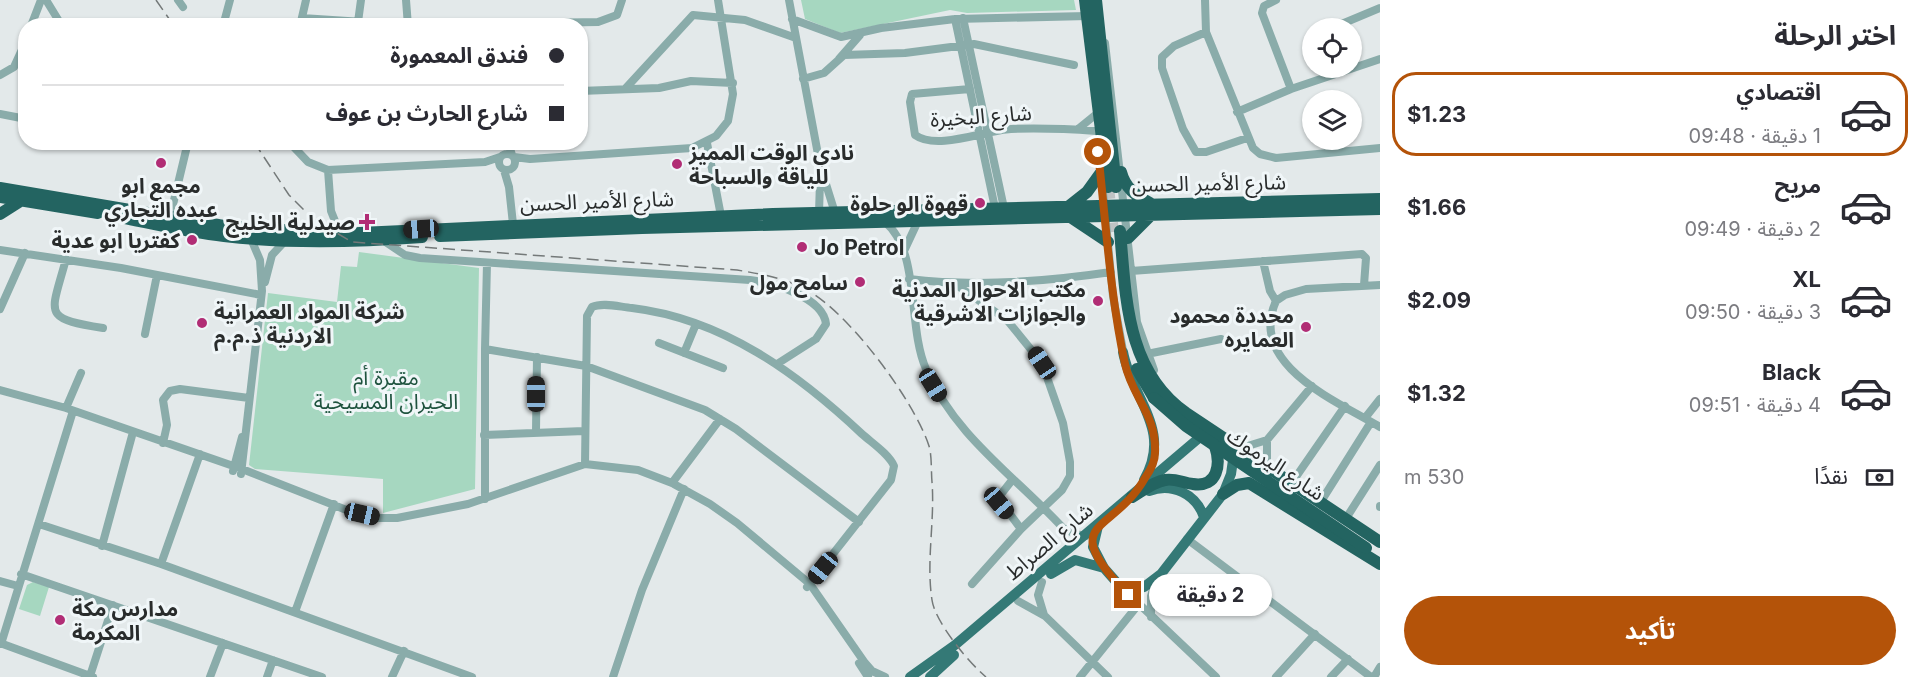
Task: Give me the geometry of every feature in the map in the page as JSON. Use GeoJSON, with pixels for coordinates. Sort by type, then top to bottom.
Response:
{"type":"FeatureCollection","features":[{"type":"Feature","properties":{"kind":"highway"},"geometry":{"type":"LineString","coordinates":[[1085,0],[1094,22]]}},
{"type":"Feature","properties":{"kind":"highway"},"geometry":{"type":"LineString","coordinates":[[1096,0],[1094,22],[1112,189]]}},
{"type":"Feature","properties":{"kind":"highway"},"geometry":{"type":"LineString","coordinates":[[1094,22],[1104,0]]}},
{"type":"Feature","properties":{"kind":"highway"},"geometry":{"type":"LineString","coordinates":[[1100,174],[1068,212],[1085,224],[1119,227],[1152,209],[1124,182],[1121,172]]}},
{"type":"Feature","properties":{"kind":"highway","name":"شارع الأمير الحسن"},"geometry":{"type":"LineString","coordinates":[[0,188],[247,229],[384,241],[642,228],[918,221],[1106,210],[1119,227],[1152,209],[1380,199]]}},
{"type":"Feature","properties":{"kind":"highway","name":"شارع الأمير الحسن"},"geometry":{"type":"LineString","coordinates":[[0,197],[250,239],[285,241],[513,224],[721,216],[999,208],[1068,212]]}},
{"type":"Feature","properties":{"kind":"highway"},"geometry":{"type":"LineString","coordinates":[[0,213],[22,200]]}},
{"type":"Feature","properties":{"kind":"highway","name":"شارع الأمير الحسن"},"geometry":{"type":"LineString","coordinates":[[1152,209],[1380,209]]}},
{"type":"Feature","properties":{"kind":"highway","name":"شارع اليرموك"},"geometry":{"type":"LineString","coordinates":[[1119,227],[1125,333],[1134,370],[1154,398],[1175,417],[1215,446],[1380,557]]}},
{"type":"Feature","properties":{"kind":"highway","name":"شارع اليرموك"},"geometry":{"type":"LineString","coordinates":[[1119,227],[1127,310],[1134,337],[1148,374],[1171,402],[1236,448],[1380,542]]}},
{"type":"Feature","properties":{"kind":"highway"},"geometry":{"type":"LineString","coordinates":[[1132,496],[1166,479],[1203,484],[1212,479],[1218,471],[1220,460],[1215,446]]}},
{"type":"Feature","properties":{"kind":"highway"},"geometry":{"type":"LineString","coordinates":[[1223,494],[1237,485],[1249,483],[1380,564]]}},
{"type":"Feature","properties":{"kind":"main road"},"geometry":{"type":"LineString","coordinates":[[1123,352],[1129,377],[1147,411],[1153,430],[1155,458],[1132,496]]}},
{"type":"Feature","properties":{"kind":"main road","name":"شارع الصراط"},"geometry":{"type":"LineString","coordinates":[[910,677],[955,645],[1062,557],[1209,429]]}},
{"type":"Feature","properties":{"kind":"main road"},"geometry":{"type":"LineString","coordinates":[[1098,526],[1093,547],[1104,568],[1119,585],[1138,589],[1155,582],[1223,494],[1231,474],[1236,448]]}},
{"type":"Feature","properties":{"kind":"main road"},"geometry":{"type":"LineString","coordinates":[[1132,496],[1156,488],[1173,487],[1195,501],[1204,517]]}},
{"type":"Feature","properties":{"kind":"main road","name":"شارع الصراط"},"geometry":{"type":"LineString","coordinates":[[930,677],[1018,601],[1070,561],[1088,561],[1104,568]]}},
{"type":"Feature","properties":{"kind":"street"},"geometry":{"type":"LineString","coordinates":[[28,0],[42,1],[56,18]]}},
{"type":"Feature","properties":{"kind":"street"},"geometry":{"type":"LineString","coordinates":[[225,18],[230,0]]}},
{"type":"Feature","properties":{"kind":"street"},"geometry":{"type":"LineString","coordinates":[[302,18],[306,0]]}},
{"type":"Feature","properties":{"kind":"street"},"geometry":{"type":"LineString","coordinates":[[359,18],[361,0]]}},
{"type":"Feature","properties":{"kind":"street"},"geometry":{"type":"LineString","coordinates":[[406,0],[407,18]]}},
{"type":"Feature","properties":{"kind":"street"},"geometry":{"type":"LineString","coordinates":[[588,22],[610,19],[620,10],[621,0]]}},
{"type":"Feature","properties":{"kind":"street"},"geometry":{"type":"LineString","coordinates":[[297,150],[308,162],[328,170],[507,162],[692,148],[708,142],[728,121],[733,83],[718,0]]}},
{"type":"Feature","properties":{"kind":"street"},"geometry":{"type":"LineString","coordinates":[[789,0],[820,165],[835,213]]}},
{"type":"Feature","properties":{"kind":"street"},"geometry":{"type":"LineString","coordinates":[[1205,0],[1206,32],[1247,138],[1260,154],[1276,158],[1380,148]]}},
{"type":"Feature","properties":{"kind":"street"},"geometry":{"type":"LineString","coordinates":[[1276,0],[1264,6],[1262,13],[1291,89]]}},
{"type":"Feature","properties":{"kind":"street"},"geometry":{"type":"LineString","coordinates":[[35,18],[42,1]]}},
{"type":"Feature","properties":{"kind":"street"},"geometry":{"type":"LineString","coordinates":[[1356,18],[1380,8]]}},
{"type":"Feature","properties":{"kind":"street"},"geometry":{"type":"LineString","coordinates":[[625,89],[693,15],[721,16],[750,21],[796,38]]}},
{"type":"Feature","properties":{"kind":"street"},"geometry":{"type":"LineString","coordinates":[[792,19],[841,37],[959,18],[1094,22]]}},
{"type":"Feature","properties":{"kind":"street"},"geometry":{"type":"LineString","coordinates":[[959,18],[999,208]]}},
{"type":"Feature","properties":{"kind":"street"},"geometry":{"type":"LineString","coordinates":[[1094,22],[1087,44],[1100,174],[1112,189],[1119,227]]}},
{"type":"Feature","properties":{"kind":"street"},"geometry":{"type":"LineString","coordinates":[[1094,22],[1108,57],[1121,172],[1112,189]]}},
{"type":"Feature","properties":{"kind":"street"},"geometry":{"type":"LineString","coordinates":[[803,79],[824,73],[864,32]]}},
{"type":"Feature","properties":{"kind":"street"},"geometry":{"type":"LineString","coordinates":[[1206,32],[1174,46],[1162,57],[1162,68],[1183,129],[1196,152],[1206,152],[1247,138]]}},
{"type":"Feature","properties":{"kind":"street"},"geometry":{"type":"LineString","coordinates":[[839,59],[847,55],[905,53],[980,44],[1074,65]]}},
{"type":"Feature","properties":{"kind":"street"},"geometry":{"type":"LineString","coordinates":[[964,45],[970,89],[984,135]]}},
{"type":"Feature","properties":{"kind":"street"},"geometry":{"type":"LineString","coordinates":[[0,75],[14,68],[18,59]]}},
{"type":"Feature","properties":{"kind":"street"},"geometry":{"type":"LineString","coordinates":[[1362,64],[1380,60]]}},
{"type":"Feature","properties":{"kind":"street"},"geometry":{"type":"LineString","coordinates":[[1237,112],[1320,78]]}},
{"type":"Feature","properties":{"kind":"street"},"geometry":{"type":"LineString","coordinates":[[588,91],[667,87],[691,81],[733,83]]}},
{"type":"Feature","properties":{"kind":"street","name":"شارع البخيرة"},"geometry":{"type":"LineString","coordinates":[[970,89],[912,94],[910,102],[912,129],[915,135],[924,139],[984,135],[1013,129],[1096,131]]}},
{"type":"Feature","properties":{"kind":"street"},"geometry":{"type":"LineString","coordinates":[[0,114],[18,117]]}},
{"type":"Feature","properties":{"kind":"street"},"geometry":{"type":"LineString","coordinates":[[1078,129],[1094,116]]}},
{"type":"Feature","properties":{"kind":"street"},"geometry":{"type":"LineString","coordinates":[[708,142],[721,216]]}},
{"type":"Feature","properties":{"kind":"street"},"geometry":{"type":"LineString","coordinates":[[170,217],[186,150]]}},
{"type":"Feature","properties":{"kind":"street"},"geometry":{"type":"LineString","coordinates":[[507,150],[513,224]]}},
{"type":"Feature","properties":{"kind":"street"},"geometry":{"type":"LineString","coordinates":[[819,213],[820,165]]}},
{"type":"Feature","properties":{"kind":"street"},"geometry":{"type":"LineString","coordinates":[[328,170],[331,211],[342,238]]}},
{"type":"Feature","properties":{"kind":"street","name":"شارع اليرموك"},"geometry":{"type":"LineString","coordinates":[[1112,189],[1106,210],[1119,227],[1131,271],[1137,322],[1147,354],[1171,402]]}},
{"type":"Feature","properties":{"kind":"street"},"geometry":{"type":"LineString","coordinates":[[904,251],[918,221]]}},
{"type":"Feature","properties":{"kind":"street"},"geometry":{"type":"LineString","coordinates":[[885,222],[897,235],[904,251],[918,345],[933,385],[964,430],[1013,479],[1064,528],[1075,534],[1087,536]]}},
{"type":"Feature","properties":{"kind":"street","name":"شارع اليرموك"},"geometry":{"type":"LineString","coordinates":[[1119,227],[1111,272],[1123,352],[1134,370]]}},
{"type":"Feature","properties":{"kind":"street"},"geometry":{"type":"LineString","coordinates":[[237,470],[248,403],[261,293],[260,260],[250,239]]}},
{"type":"Feature","properties":{"kind":"street"},"geometry":{"type":"LineString","coordinates":[[261,293],[272,255],[285,241]]}},
{"type":"Feature","properties":{"kind":"street"},"geometry":{"type":"LineString","coordinates":[[384,241],[410,257],[750,280],[780,286],[813,304],[825,316],[826,324],[816,339],[777,364]]}},
{"type":"Feature","properties":{"kind":"street"},"geometry":{"type":"LineString","coordinates":[[2,249],[261,293]]}},
{"type":"Feature","properties":{"kind":"street"},"geometry":{"type":"LineString","coordinates":[[0,308],[25,253]]}},
{"type":"Feature","properties":{"kind":"street"},"geometry":{"type":"LineString","coordinates":[[1131,271],[1362,254],[1365,258],[1364,285]]}},
{"type":"Feature","properties":{"kind":"street"},"geometry":{"type":"LineString","coordinates":[[66,259],[55,301],[56,314],[62,320],[103,328]]}},
{"type":"Feature","properties":{"kind":"street"},"geometry":{"type":"LineString","coordinates":[[1263,261],[1270,291],[1276,301]]}},
{"type":"Feature","properties":{"kind":"street"},"geometry":{"type":"LineString","coordinates":[[485,499],[484,349],[488,263]]}},
{"type":"Feature","properties":{"kind":"street"},"geometry":{"type":"LineString","coordinates":[[909,279],[955,284],[1063,278],[1111,272]]}},
{"type":"Feature","properties":{"kind":"street"},"geometry":{"type":"LineString","coordinates":[[145,334],[158,275]]}},
{"type":"Feature","properties":{"kind":"street"},"geometry":{"type":"LineString","coordinates":[[955,284],[1007,320],[1034,352],[1049,378],[1063,423],[1070,469],[1067,483],[1045,508],[1021,529],[972,584]]}},
{"type":"Feature","properties":{"kind":"street"},"geometry":{"type":"LineString","coordinates":[[1380,285],[1306,290],[1285,295],[1276,301],[1269,328],[1271,340],[1283,362],[1312,386],[1380,427]]}},
{"type":"Feature","properties":{"kind":"street"},"geometry":{"type":"LineString","coordinates":[[585,464],[587,316],[588,311],[595,306],[646,310],[696,324],[755,350],[777,364],[845,418],[893,462],[893,476],[809,585]]}},
{"type":"Feature","properties":{"kind":"street"},"geometry":{"type":"LineString","coordinates":[[684,353],[696,324]]}},
{"type":"Feature","properties":{"kind":"street"},"geometry":{"type":"LineString","coordinates":[[1147,354],[1221,339]]}},
{"type":"Feature","properties":{"kind":"street"},"geometry":{"type":"LineString","coordinates":[[659,343],[723,368]]}},
{"type":"Feature","properties":{"kind":"street"},"geometry":{"type":"LineString","coordinates":[[484,349],[586,366],[653,389],[720,419],[859,522]]}},
{"type":"Feature","properties":{"kind":"street"},"geometry":{"type":"LineString","coordinates":[[536,431],[537,357]]}},
{"type":"Feature","properties":{"kind":"street"},"geometry":{"type":"LineString","coordinates":[[81,373],[39,524],[21,574],[1,644],[92,676],[113,605]]}},
{"type":"Feature","properties":{"kind":"street"},"geometry":{"type":"LineString","coordinates":[[1236,448],[1267,440],[1312,386]]}},
{"type":"Feature","properties":{"kind":"street"},"geometry":{"type":"LineString","coordinates":[[163,443],[167,425],[163,399],[170,391],[180,389],[248,403]]}},
{"type":"Feature","properties":{"kind":"street"},"geometry":{"type":"LineString","coordinates":[[0,390],[70,409],[333,506],[375,518],[397,518],[485,499],[585,464],[638,470],[684,489],[737,523],[809,585],[865,663],[872,671],[885,677]]}},
{"type":"Feature","properties":{"kind":"street"},"geometry":{"type":"LineString","coordinates":[[1320,503],[1380,399]]}},
{"type":"Feature","properties":{"kind":"street"},"geometry":{"type":"LineString","coordinates":[[1291,484],[1345,406]]}},
{"type":"Feature","properties":{"kind":"street"},"geometry":{"type":"LineString","coordinates":[[672,483],[720,419]]}},
{"type":"Feature","properties":{"kind":"street"},"geometry":{"type":"LineString","coordinates":[[484,435],[536,431],[584,431]]}},
{"type":"Feature","properties":{"kind":"street"},"geometry":{"type":"LineString","coordinates":[[102,546],[133,432]]}},
{"type":"Feature","properties":{"kind":"street"},"geometry":{"type":"LineString","coordinates":[[1267,440],[1267,468]]}},
{"type":"Feature","properties":{"kind":"street"},"geometry":{"type":"LineString","coordinates":[[161,564],[199,456]]}},
{"type":"Feature","properties":{"kind":"street"},"geometry":{"type":"LineString","coordinates":[[1345,519],[1380,465]]}},
{"type":"Feature","properties":{"kind":"street"},"geometry":{"type":"LineString","coordinates":[[1013,479],[999,495],[998,501],[1021,529]]}},
{"type":"Feature","properties":{"kind":"street"},"geometry":{"type":"LineString","coordinates":[[613,677],[642,590],[684,489]]}},
{"type":"Feature","properties":{"kind":"street"},"geometry":{"type":"LineString","coordinates":[[295,612],[333,506]]}},
{"type":"Feature","properties":{"kind":"street"},"geometry":{"type":"LineString","coordinates":[[39,524],[161,564],[471,677]]}},
{"type":"Feature","properties":{"kind":"street"},"geometry":{"type":"LineString","coordinates":[[1062,557],[1066,543],[1064,528]]}},
{"type":"Feature","properties":{"kind":"street"},"geometry":{"type":"LineString","coordinates":[[1187,538],[1373,677],[1380,667]]}},
{"type":"Feature","properties":{"kind":"street"},"geometry":{"type":"LineString","coordinates":[[21,574],[322,677]]}},
{"type":"Feature","properties":{"kind":"street"},"geometry":{"type":"LineString","coordinates":[[0,581],[18,586]]}},
{"type":"Feature","properties":{"kind":"street"},"geometry":{"type":"LineString","coordinates":[[1042,582],[1038,595],[1045,616]]}},
{"type":"Feature","properties":{"kind":"street"},"geometry":{"type":"LineString","coordinates":[[1151,617],[1151,596],[1155,582]]}},
{"type":"Feature","properties":{"kind":"street"},"geometry":{"type":"LineString","coordinates":[[809,585],[868,677]]}},
{"type":"Feature","properties":{"kind":"street"},"geometry":{"type":"LineString","coordinates":[[1119,585],[1216,677]]}},
{"type":"Feature","properties":{"kind":"street"},"geometry":{"type":"LineString","coordinates":[[1018,601],[1045,616],[1108,677]]}},
{"type":"Feature","properties":{"kind":"street"},"geometry":{"type":"LineString","coordinates":[[1080,677],[1138,605]]}},
{"type":"Feature","properties":{"kind":"street"},"geometry":{"type":"LineString","coordinates":[[1276,677],[1315,634]]}},
{"type":"Feature","properties":{"kind":"street"},"geometry":{"type":"LineString","coordinates":[[210,677],[223,643]]}},
{"type":"Feature","properties":{"kind":"street"},"geometry":{"type":"LineString","coordinates":[[392,677],[404,651]]}},
{"type":"Feature","properties":{"kind":"street"},"geometry":{"type":"LineString","coordinates":[[1331,677],[1348,659]]}},
{"type":"Feature","properties":{"kind":"street"},"geometry":{"type":"LineString","coordinates":[[267,677],[273,660]]}},
{"type":"Feature","properties":{"kind":"green space"},"geometry":{"type":"Polygon","coordinates":[[[801,0],[1074,0],[1076,10],[967,13],[950,10],[840,33],[805,19],[801,0]]]}},
{"type":"Feature","properties":{"kind":"green space","name":"مقبرة أم الحيران المسيحية"},"geometry":{"type":"Polygon","coordinates":[[[359,252],[479,268],[475,489],[383,513],[383,479],[255,469],[249,465],[268,293],[337,302],[341,266],[357,267],[359,252]]]}},
{"type":"Feature","properties":{"kind":"green space"},"geometry":{"type":"Polygon","coordinates":[[[33,582],[49,587],[40,616],[19,609],[27,585],[33,582]]]}},
{"type":"Feature","properties":{"kind":"tunnel"},"geometry":{"type":"LineString","coordinates":[[1108,187],[1113,232]]}},
{"type":"Feature","properties":{"kind":"railway"},"geometry":{"type":"LineString","coordinates":[[156,0],[168,18]]}},
{"type":"Feature","properties":{"kind":"railway"},"geometry":{"type":"LineString","coordinates":[[259,150],[289,195],[313,219],[352,242],[737,270],[782,279],[807,290],[824,301],[860,337],[878,359],[910,405],[921,427],[929,446],[931,459],[933,497],[930,585],[934,609],[962,652],[986,677]]}},
{"type":"Feature","properties":{"kind":"place","name":"مجمع ابو عبده التجاري"},"geometry":{"type":"Point","coordinates":[161,163]}},
{"type":"Feature","properties":{"kind":"place","name":"نادي الوقت المميز للياقة والسباحة"},"geometry":{"type":"Point","coordinates":[677,164]}},
{"type":"Feature","properties":{"kind":"place","name":"قهوة الو حلوة"},"geometry":{"type":"Point","coordinates":[980,203]}},
{"type":"Feature","properties":{"kind":"place","name":"صيدلية الخليج"},"geometry":{"type":"Point","coordinates":[367,222]}},
{"type":"Feature","properties":{"kind":"place","name":"كفتريا ابو عدية"},"geometry":{"type":"Point","coordinates":[192,240]}},
{"type":"Feature","properties":{"kind":"place","name":"Jo Petrol"},"geometry":{"type":"Point","coordinates":[802,247]}},
{"type":"Feature","properties":{"kind":"place","name":"سامح مول"},"geometry":{"type":"Point","coordinates":[860,282]}},
{"type":"Feature","properties":{"kind":"place","name":"مكتب الاحوال المدنية والجوازات الاشرقية"},"geometry":{"type":"Point","coordinates":[1098,301]}},
{"type":"Feature","properties":{"kind":"place","name":"شركة المواد العمرانية الاردنية ذ.م.م"},"geometry":{"type":"Point","coordinates":[202,323]}},
{"type":"Feature","properties":{"kind":"place","name":"محددة محمود العمايره"},"geometry":{"type":"Point","coordinates":[1306,327]}},
{"type":"Feature","properties":{"kind":"place","name":"مدارس مكة المكرمة"},"geometry":{"type":"Point","coordinates":[60,620]}},
{"type":"Feature","properties":{"kind":"route"},"geometry":{"type":"LineString","coordinates":[[1098,152],[1117,328],[1125,367],[1150,417],[1155,443],[1153,464],[1139,489],[1098,526],[1093,542],[1098,559],[1128,595]]}}]}
